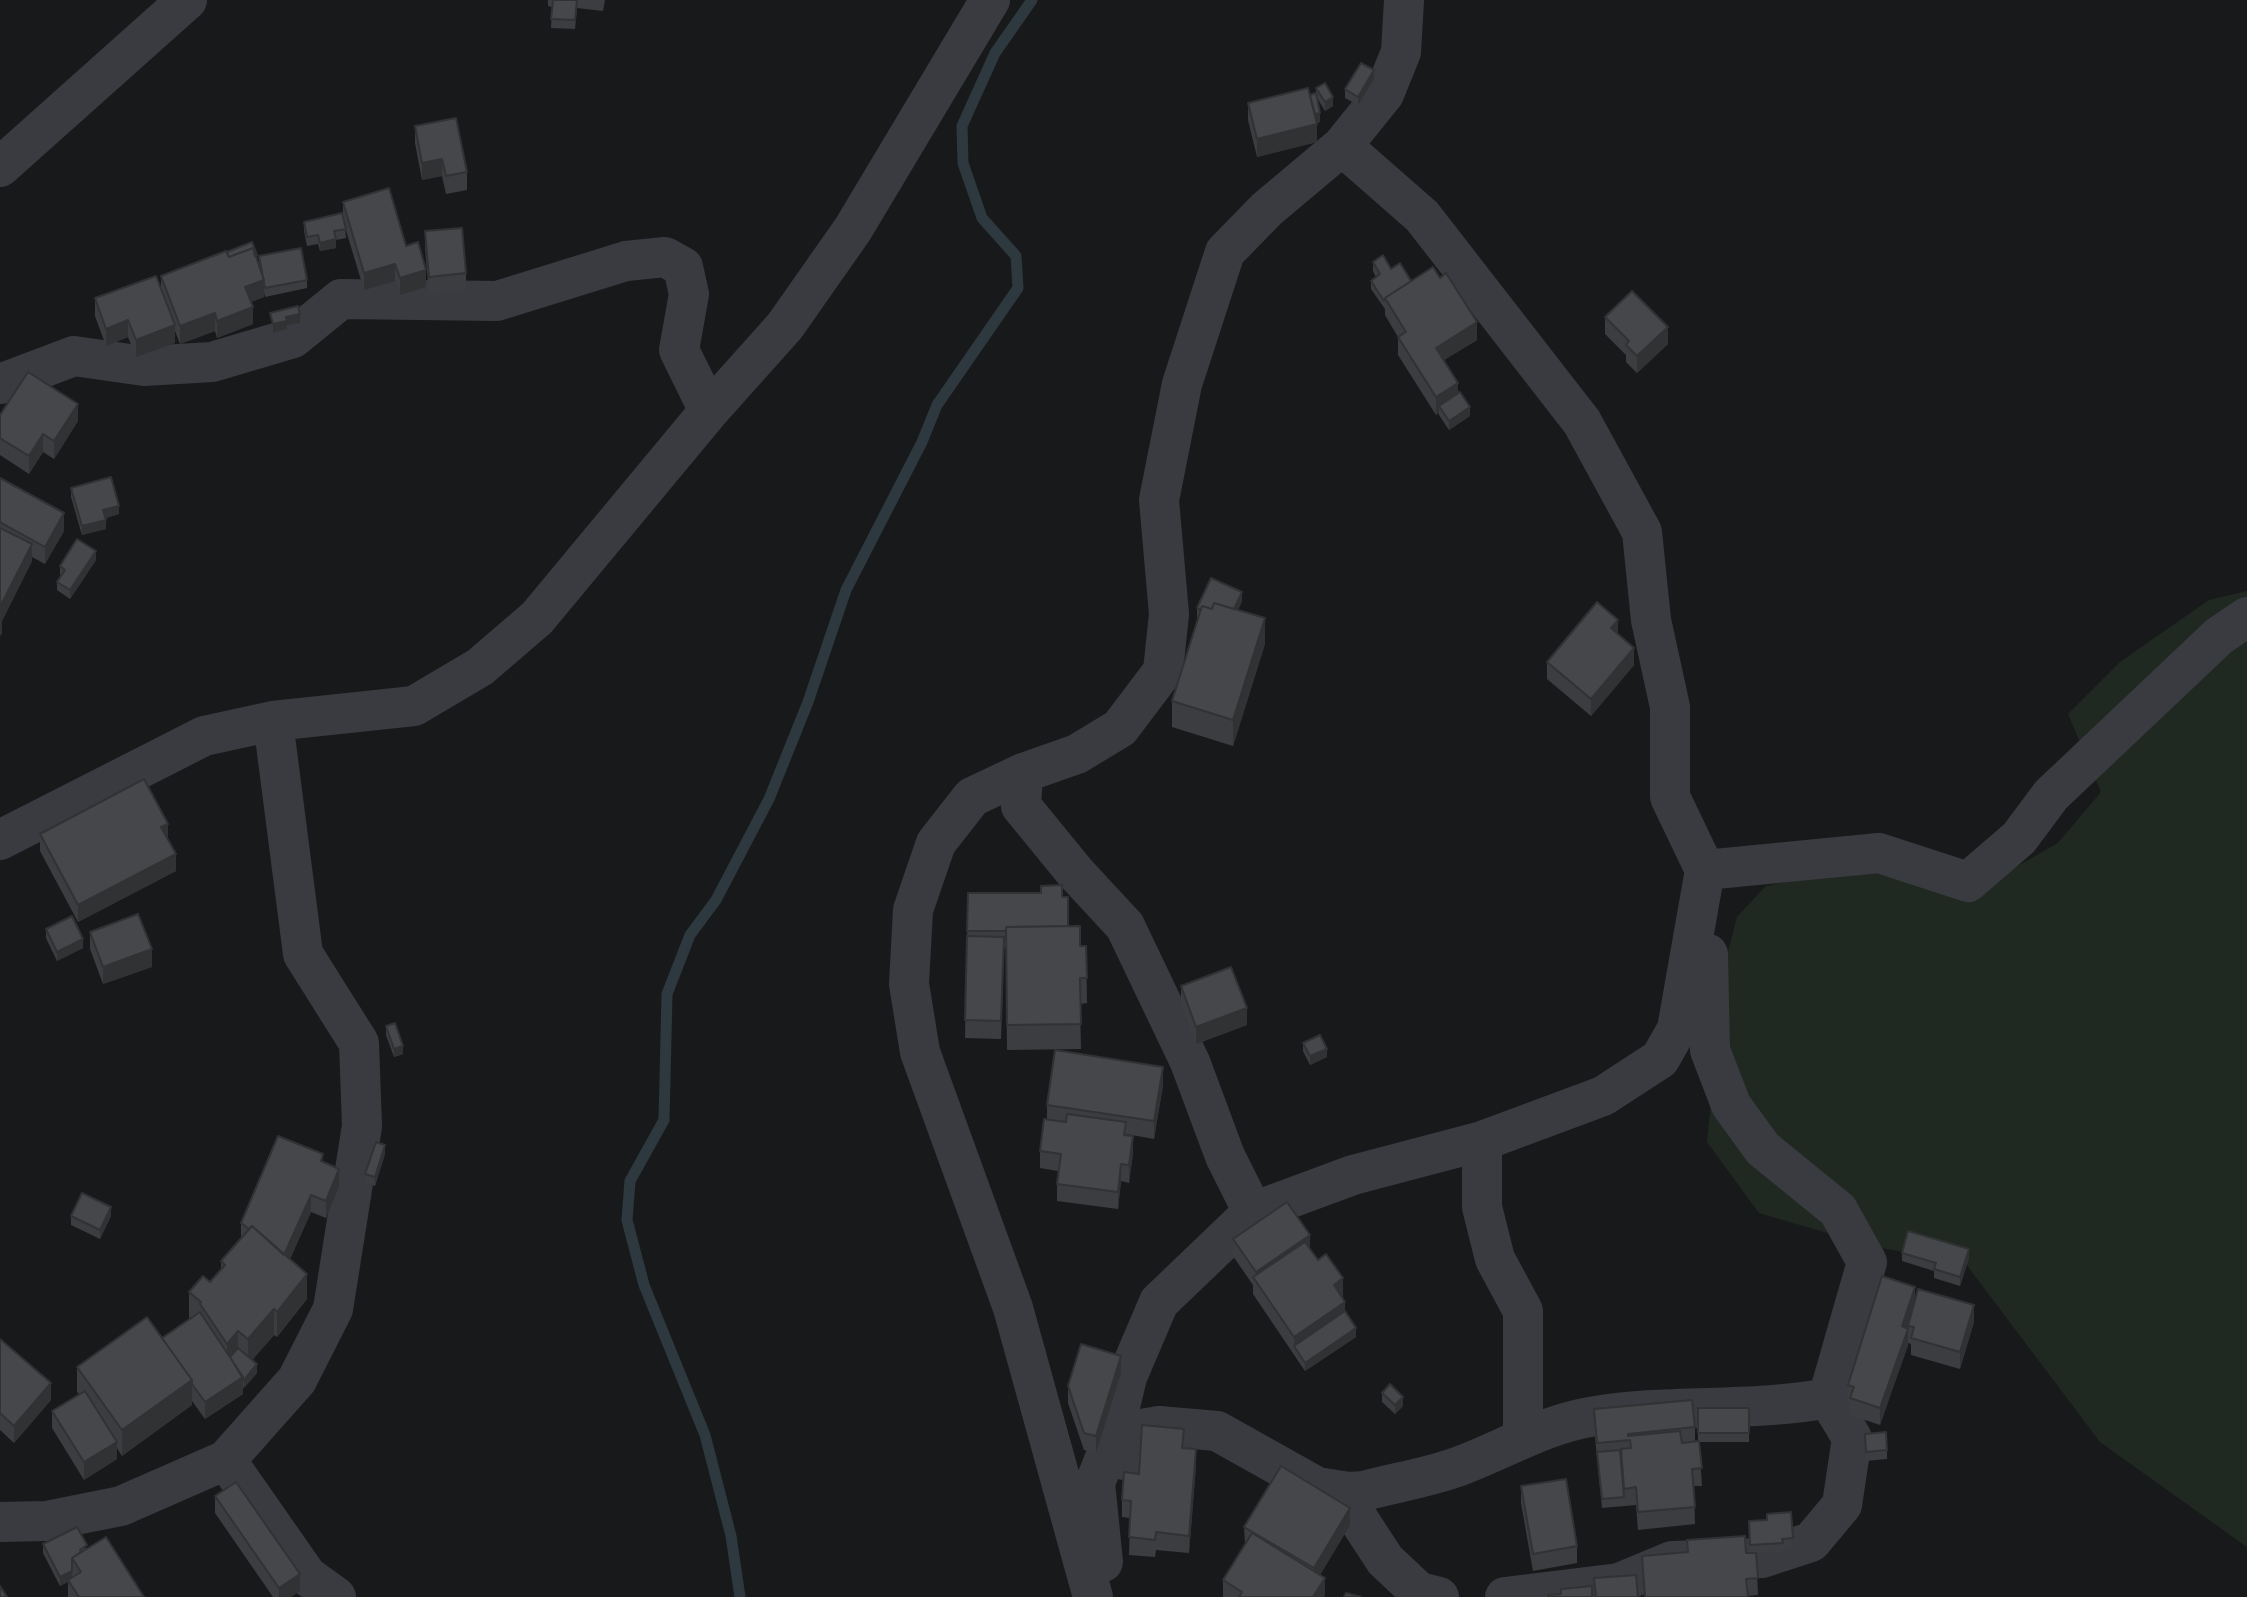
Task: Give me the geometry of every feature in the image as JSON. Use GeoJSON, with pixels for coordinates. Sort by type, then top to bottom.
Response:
{"type":"FeatureCollection","features":[{"type":"Feature","properties":{"kind":"street"},"geometry":{"type":"LineString","coordinates":[[0,167],[187,0]]}},
{"type":"Feature","properties":{"kind":"street"},"geometry":{"type":"LineString","coordinates":[[0,840],[204,736],[273,721],[414,706],[480,667],[537,618],[709,411],[785,326],[853,229],[990,0]]}},
{"type":"Feature","properties":{"kind":"street"},"geometry":{"type":"LineString","coordinates":[[1094,1576],[1013,1308],[920,1052],[909,984],[913,910],[936,843],[972,797],[1023,773],[1077,754],[1120,728],[1163,671],[1169,614],[1159,500],[1182,384],[1225,252],[1267,209],[1342,146],[1384,94],[1401,52],[1404,0]]}},
{"type":"Feature","properties":{"kind":"street"},"geometry":{"type":"LineString","coordinates":[[1342,146],[1422,216],[1582,422],[1642,532],[1651,620],[1670,707],[1670,797],[1707,910],[1710,1050],[1731,1105],[1763,1149],[1838,1210],[1867,1262],[1828,1398],[1852,1438],[1842,1505],[1811,1542],[1762,1558],[1672,1561],[1619,1583],[1505,1597]]}},
{"type":"Feature","properties":{"kind":"street"},"geometry":{"type":"LineString","coordinates":[[0,384],[74,356],[144,366],[212,362],[293,338],[341,299],[497,301],[626,261],[665,257],[683,267],[689,294],[679,350],[709,411]]}},
{"type":"Feature","properties":{"kind":"street"},"geometry":{"type":"LineString","coordinates":[[1702,888],[1879,853],[1968,882],[2019,838],[2051,795],[2219,636],[2247,617]]}},
{"type":"Feature","properties":{"kind":"street"},"geometry":{"type":"LineString","coordinates":[[0,1522],[46,1521],[121,1506],[226,1460],[297,1380],[333,1309],[362,1126],[359,1043],[303,954],[273,721]]}},
{"type":"Feature","properties":{"kind":"street"},"geometry":{"type":"LineString","coordinates":[[1023,773],[1021,806],[1075,872],[1125,926],[1190,1062],[1225,1156],[1253,1212]]}},
{"type":"Feature","properties":{"kind":"street"},"geometry":{"type":"LineString","coordinates":[[1094,1576],[1095,1483],[1112,1440],[1127,1377],[1159,1302],[1253,1212],[1353,1175],[1482,1141],[1603,1096],[1660,1059],[1677,1029],[1702,888]]}},
{"type":"Feature","properties":{"kind":"street"},"geometry":{"type":"LineString","coordinates":[[1482,1141],[1482,1207],[1495,1259],[1523,1311],[1523,1438]]}},
{"type":"Feature","properties":{"kind":"street"},"geometry":{"type":"LineString","coordinates":[[1094,1576],[1130,1431],[1159,1426],[1217,1431],[1317,1487],[1349,1492],[1462,1466],[1523,1438],[1586,1417],[1650,1408],[1795,1404],[1828,1398]]}},
{"type":"Feature","properties":{"kind":"street"},"geometry":{"type":"LineString","coordinates":[[226,1460],[307,1576],[336,1597]]}},
{"type":"Feature","properties":{"kind":"street"},"geometry":{"type":"LineString","coordinates":[[1349,1492],[1357,1517],[1385,1560],[1419,1592],[1439,1597]]}},
{"type":"Feature","properties":{"kind":"shaded area"},"geometry":{"type":"Polygon","coordinates":[[[2247,591],[2247,1547],[2100,1442],[1966,1264],[1872,1246],[1759,1213],[1707,1142],[1725,963],[1737,917],[1766,886],[1859,868],[1979,888],[2058,843],[2101,792],[2068,714],[2120,662],[2209,600],[2247,591]]]}},
{"type":"Feature","properties":{"kind":"building"},"geometry":{"type":"Polygon","coordinates":[[[553,0],[577,0],[575,20],[551,19],[553,0]]]}},
{"type":"Feature","properties":{"kind":"building"},"geometry":{"type":"Polygon","coordinates":[[[1361,63],[1374,70],[1358,97],[1345,89],[1361,63]]]}},
{"type":"Feature","properties":{"kind":"building"},"geometry":{"type":"Polygon","coordinates":[[[1325,83],[1333,97],[1325,102],[1316,88],[1325,83]]]}},
{"type":"Feature","properties":{"kind":"building"},"geometry":{"type":"Polygon","coordinates":[[[1308,88],[1317,124],[1257,139],[1248,103],[1308,88]]]}},
{"type":"Feature","properties":{"kind":"building"},"geometry":{"type":"Polygon","coordinates":[[[1316,93],[1320,113],[1315,114],[1310,95],[1316,93]]]}},
{"type":"Feature","properties":{"kind":"building"},"geometry":{"type":"Polygon","coordinates":[[[456,118],[467,172],[446,176],[442,159],[422,163],[415,126],[456,118]]]}},
{"type":"Feature","properties":{"kind":"building"},"geometry":{"type":"Polygon","coordinates":[[[389,188],[406,246],[418,242],[426,270],[400,278],[395,264],[364,273],[343,202],[389,188]]]}},
{"type":"Feature","properties":{"kind":"building"},"geometry":{"type":"Polygon","coordinates":[[[342,213],[346,229],[334,231],[336,239],[320,243],[318,235],[307,237],[304,222],[342,213]]]}},
{"type":"Feature","properties":{"kind":"building"},"geometry":{"type":"Polygon","coordinates":[[[462,228],[466,273],[429,277],[425,231],[462,228]]]}},
{"type":"Feature","properties":{"kind":"building"},"geometry":{"type":"Polygon","coordinates":[[[252,242],[257,255],[253,248],[229,257],[227,252],[252,242]]]}},
{"type":"Feature","properties":{"kind":"building"},"geometry":{"type":"Polygon","coordinates":[[[253,248],[264,280],[245,287],[253,307],[217,321],[215,313],[180,326],[161,276],[226,251],[229,257],[253,248]]]}},
{"type":"Feature","properties":{"kind":"building"},"geometry":{"type":"Polygon","coordinates":[[[301,248],[307,280],[265,288],[259,256],[301,248]]]}},
{"type":"Feature","properties":{"kind":"building"},"geometry":{"type":"Polygon","coordinates":[[[1383,255],[1391,269],[1400,263],[1411,281],[1384,301],[1371,281],[1380,274],[1373,262],[1383,255]]]}},
{"type":"Feature","properties":{"kind":"building"},"geometry":{"type":"Polygon","coordinates":[[[1433,267],[1440,278],[1446,273],[1477,322],[1436,348],[1458,383],[1436,397],[1398,337],[1406,332],[1385,298],[1433,267]]]}},
{"type":"Feature","properties":{"kind":"building"},"geometry":{"type":"Polygon","coordinates":[[[156,276],[175,325],[136,340],[128,320],[106,329],[95,298],[156,276]]]}},
{"type":"Feature","properties":{"kind":"building"},"geometry":{"type":"Polygon","coordinates":[[[1632,291],[1668,327],[1637,356],[1626,345],[1629,341],[1605,317],[1632,291]]]}},
{"type":"Feature","properties":{"kind":"building"},"geometry":{"type":"Polygon","coordinates":[[[298,306],[300,314],[273,324],[270,313],[298,306]]]}},
{"type":"Feature","properties":{"kind":"building"},"geometry":{"type":"Polygon","coordinates":[[[28,372],[78,404],[54,441],[43,434],[29,456],[0,438],[0,415],[28,372]]]}},
{"type":"Feature","properties":{"kind":"building"},"geometry":{"type":"Polygon","coordinates":[[[1460,392],[1470,407],[1449,421],[1439,406],[1460,392]]]}},
{"type":"Feature","properties":{"kind":"building"},"geometry":{"type":"Polygon","coordinates":[[[111,477],[119,506],[103,510],[106,520],[82,526],[71,488],[111,477]]]}},
{"type":"Feature","properties":{"kind":"building"},"geometry":{"type":"Polygon","coordinates":[[[0,478],[64,513],[45,547],[0,522],[0,478]]]}},
{"type":"Feature","properties":{"kind":"building"},"geometry":{"type":"Polygon","coordinates":[[[0,528],[32,544],[0,607],[0,528]]]}},
{"type":"Feature","properties":{"kind":"building"},"geometry":{"type":"Polygon","coordinates":[[[77,539],[96,551],[70,590],[57,582],[65,570],[60,566],[77,539]]]}},
{"type":"Feature","properties":{"kind":"building"},"geometry":{"type":"Polygon","coordinates":[[[1211,578],[1242,592],[1234,609],[1214,603],[1212,609],[1197,608],[1211,578]]]}},
{"type":"Feature","properties":{"kind":"building"},"geometry":{"type":"Polygon","coordinates":[[[1597,602],[1618,620],[1611,628],[1634,648],[1591,699],[1547,662],[1597,602]]]}},
{"type":"Feature","properties":{"kind":"building"},"geometry":{"type":"Polygon","coordinates":[[[1214,603],[1265,618],[1233,720],[1172,701],[1202,606],[1212,609],[1214,603]]]}},
{"type":"Feature","properties":{"kind":"building"},"geometry":{"type":"Polygon","coordinates":[[[144,779],[168,824],[161,827],[176,854],[78,905],[40,834],[144,779]]]}},
{"type":"Feature","properties":{"kind":"building"},"geometry":{"type":"Polygon","coordinates":[[[1062,885],[1062,897],[1068,897],[1068,926],[967,931],[968,893],[1041,893],[1041,886],[1062,885]]]}},
{"type":"Feature","properties":{"kind":"building"},"geometry":{"type":"Polygon","coordinates":[[[138,914],[152,949],[103,967],[90,932],[138,914]]]}},
{"type":"Feature","properties":{"kind":"building"},"geometry":{"type":"Polygon","coordinates":[[[72,916],[83,939],[57,952],[46,929],[72,916]]]}},
{"type":"Feature","properties":{"kind":"building"},"geometry":{"type":"Polygon","coordinates":[[[1080,926],[1080,946],[1086,946],[1087,978],[1080,978],[1081,1024],[1007,1025],[1006,927],[1080,926]]]}},
{"type":"Feature","properties":{"kind":"building"},"geometry":{"type":"Polygon","coordinates":[[[967,936],[1004,937],[1001,1021],[965,1020],[967,936]]]}},
{"type":"Feature","properties":{"kind":"building"},"geometry":{"type":"Polygon","coordinates":[[[1231,967],[1247,1008],[1196,1027],[1181,986],[1231,967]]]}},
{"type":"Feature","properties":{"kind":"building"},"geometry":{"type":"Polygon","coordinates":[[[395,1023],[403,1046],[394,1049],[386,1026],[395,1023]]]}},
{"type":"Feature","properties":{"kind":"building"},"geometry":{"type":"Polygon","coordinates":[[[1320,1035],[1327,1049],[1310,1056],[1303,1043],[1320,1035]]]}},
{"type":"Feature","properties":{"kind":"building"},"geometry":{"type":"Polygon","coordinates":[[[1055,1050],[1163,1067],[1154,1121],[1047,1105],[1055,1050]]]}},
{"type":"Feature","properties":{"kind":"building"},"geometry":{"type":"Polygon","coordinates":[[[1067,1114],[1126,1122],[1124,1135],[1133,1136],[1129,1165],[1121,1164],[1118,1192],[1057,1184],[1061,1154],[1040,1151],[1044,1119],[1066,1122],[1067,1114]]]}},
{"type":"Feature","properties":{"kind":"building"},"geometry":{"type":"Polygon","coordinates":[[[278,1136],[323,1154],[321,1161],[339,1169],[326,1201],[311,1195],[284,1255],[252,1226],[249,1229],[241,1223],[278,1136]]]}},
{"type":"Feature","properties":{"kind":"building"},"geometry":{"type":"Polygon","coordinates":[[[376,1142],[385,1145],[375,1177],[365,1174],[376,1142]]]}},
{"type":"Feature","properties":{"kind":"building"},"geometry":{"type":"Polygon","coordinates":[[[82,1193],[111,1207],[100,1230],[71,1216],[82,1193]]]}},
{"type":"Feature","properties":{"kind":"building"},"geometry":{"type":"Polygon","coordinates":[[[1287,1202],[1310,1235],[1256,1272],[1233,1239],[1287,1202]]]}},
{"type":"Feature","properties":{"kind":"building"},"geometry":{"type":"Polygon","coordinates":[[[252,1226],[307,1274],[277,1312],[274,1309],[248,1339],[238,1331],[227,1344],[201,1302],[189,1292],[203,1276],[210,1282],[225,1265],[221,1261],[252,1226]]]}},
{"type":"Feature","properties":{"kind":"building"},"geometry":{"type":"Polygon","coordinates":[[[1908,1231],[1969,1249],[1960,1277],[1934,1269],[1936,1263],[1902,1253],[1908,1231]]]}},
{"type":"Feature","properties":{"kind":"building"},"geometry":{"type":"Polygon","coordinates":[[[1305,1242],[1318,1260],[1326,1254],[1343,1278],[1334,1285],[1345,1302],[1294,1337],[1253,1277],[1305,1242]]]}},
{"type":"Feature","properties":{"kind":"building"},"geometry":{"type":"Polygon","coordinates":[[[1882,1276],[1915,1287],[1902,1326],[1908,1329],[1880,1408],[1850,1398],[1854,1387],[1848,1385],[1882,1276]]]}},
{"type":"Feature","properties":{"kind":"building"},"geometry":{"type":"Polygon","coordinates":[[[1918,1289],[1974,1305],[1960,1352],[1911,1338],[1914,1327],[1908,1326],[1918,1289]]]}},
{"type":"Feature","properties":{"kind":"building"},"geometry":{"type":"Polygon","coordinates":[[[1345,1311],[1356,1328],[1305,1363],[1294,1346],[1345,1311]]]}},
{"type":"Feature","properties":{"kind":"building"},"geometry":{"type":"Polygon","coordinates":[[[200,1312],[243,1377],[205,1402],[162,1338],[200,1312]]]}},
{"type":"Feature","properties":{"kind":"building"},"geometry":{"type":"Polygon","coordinates":[[[147,1317],[192,1380],[122,1430],[77,1367],[147,1317]]]}},
{"type":"Feature","properties":{"kind":"building"},"geometry":{"type":"Polygon","coordinates":[[[0,1339],[51,1383],[14,1426],[0,1413],[0,1339]]]}},
{"type":"Feature","properties":{"kind":"building"},"geometry":{"type":"Polygon","coordinates":[[[1081,1344],[1121,1356],[1096,1436],[1084,1433],[1068,1386],[1081,1344]]]}},
{"type":"Feature","properties":{"kind":"building"},"geometry":{"type":"Polygon","coordinates":[[[238,1348],[257,1364],[244,1380],[230,1357],[238,1348]]]}},
{"type":"Feature","properties":{"kind":"building"},"geometry":{"type":"Polygon","coordinates":[[[1390,1384],[1403,1397],[1395,1405],[1382,1393],[1390,1384]]]}},
{"type":"Feature","properties":{"kind":"building"},"geometry":{"type":"Polygon","coordinates":[[[85,1391],[117,1442],[84,1462],[52,1411],[85,1391]]]}},
{"type":"Feature","properties":{"kind":"building"},"geometry":{"type":"Polygon","coordinates":[[[1692,1400],[1695,1427],[1628,1436],[1680,1431],[1682,1443],[1699,1441],[1702,1468],[1692,1469],[1695,1507],[1638,1512],[1636,1487],[1624,1489],[1621,1449],[1631,1448],[1630,1440],[1597,1443],[1594,1409],[1692,1400]]]}},
{"type":"Feature","properties":{"kind":"building"},"geometry":{"type":"Polygon","coordinates":[[[1698,1408],[1749,1408],[1749,1433],[1698,1433],[1698,1408]]]}},
{"type":"Feature","properties":{"kind":"building"},"geometry":{"type":"Polygon","coordinates":[[[1142,1425],[1184,1429],[1182,1448],[1196,1449],[1189,1536],[1156,1532],[1155,1540],[1129,1537],[1131,1501],[1122,1500],[1124,1472],[1139,1474],[1142,1425]]]}},
{"type":"Feature","properties":{"kind":"building"},"geometry":{"type":"Polygon","coordinates":[[[1886,1432],[1887,1450],[1866,1452],[1865,1434],[1886,1432]]]}},
{"type":"Feature","properties":{"kind":"building"},"geometry":{"type":"Polygon","coordinates":[[[1620,1450],[1624,1497],[1602,1499],[1597,1452],[1620,1450]]]}},
{"type":"Feature","properties":{"kind":"building"},"geometry":{"type":"Polygon","coordinates":[[[1281,1466],[1350,1508],[1314,1568],[1244,1527],[1281,1466]]]}},
{"type":"Feature","properties":{"kind":"building"},"geometry":{"type":"Polygon","coordinates":[[[1566,1479],[1577,1546],[1533,1554],[1521,1486],[1566,1479]]]}},
{"type":"Feature","properties":{"kind":"building"},"geometry":{"type":"Polygon","coordinates":[[[236,1482],[300,1574],[279,1588],[215,1496],[236,1482]]]}},
{"type":"Feature","properties":{"kind":"building"},"geometry":{"type":"Polygon","coordinates":[[[1791,1512],[1793,1538],[1782,1539],[1783,1543],[1750,1545],[1749,1521],[1767,1520],[1767,1514],[1791,1512]]]}},
{"type":"Feature","properties":{"kind":"building"},"geometry":{"type":"Polygon","coordinates":[[[77,1527],[87,1545],[72,1558],[72,1571],[60,1577],[43,1544],[77,1527]]]}},
{"type":"Feature","properties":{"kind":"building"},"geometry":{"type":"Polygon","coordinates":[[[1252,1533],[1325,1578],[1313,1597],[1239,1597],[1242,1592],[1223,1580],[1252,1533]]]}},
{"type":"Feature","properties":{"kind":"building"},"geometry":{"type":"Polygon","coordinates":[[[1745,1536],[1746,1553],[1756,1553],[1758,1578],[1746,1579],[1748,1597],[1645,1597],[1642,1556],[1688,1552],[1687,1540],[1745,1536]]]}},
{"type":"Feature","properties":{"kind":"building"},"geometry":{"type":"Polygon","coordinates":[[[106,1537],[144,1597],[79,1597],[68,1580],[81,1572],[72,1558],[106,1537]]]}},
{"type":"Feature","properties":{"kind":"building"},"geometry":{"type":"Polygon","coordinates":[[[1636,1575],[1638,1597],[1596,1597],[1594,1578],[1636,1575]]]}},
{"type":"Feature","properties":{"kind":"building"},"geometry":{"type":"Polygon","coordinates":[[[1592,1586],[1592,1597],[1548,1597],[1561,1594],[1561,1589],[1592,1586]]]}},
{"type":"Feature","properties":{"kind":"waterway"},"geometry":{"type":"LineString","coordinates":[[740,1597],[731,1536],[705,1435],[644,1285],[627,1220],[630,1181],[664,1120],[667,994],[690,935],[716,900],[769,799],[808,702],[846,590],[922,442],[937,405],[1018,288],[1016,256],[982,218],[963,163],[962,126],[995,53],[1032,0]]}}]}
